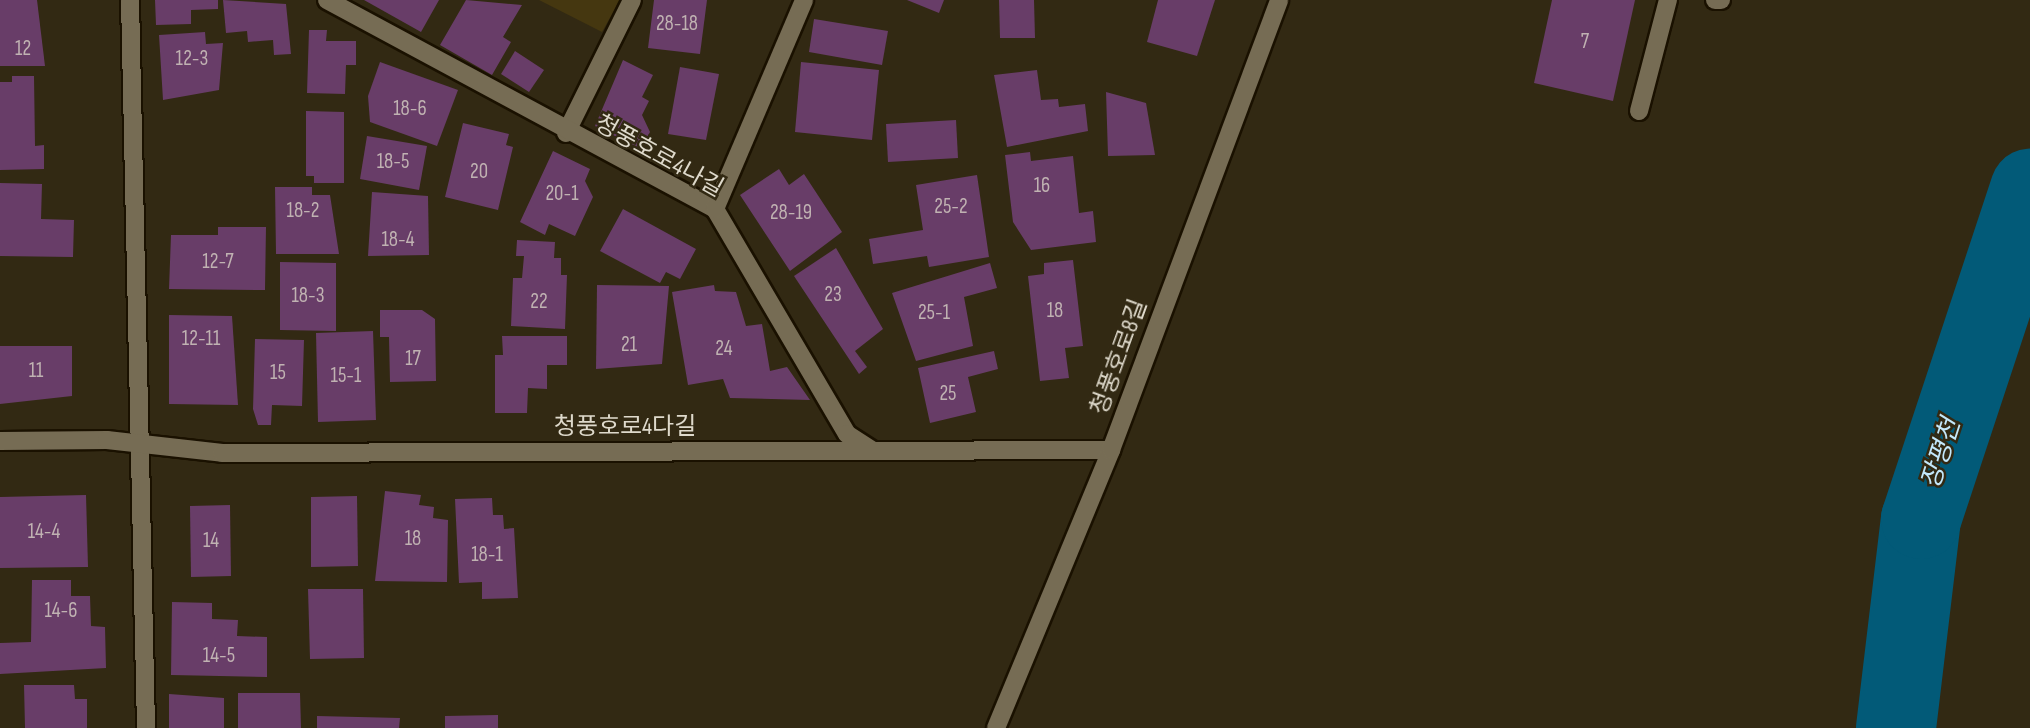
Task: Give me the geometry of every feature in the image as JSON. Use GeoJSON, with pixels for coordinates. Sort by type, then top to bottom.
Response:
{"type":"FeatureCollection","features":[{"type":"Feature","properties":{"kind":"street"},"geometry":{"type":"LineString","coordinates":[[130,0],[146,728]]}},
{"type":"Feature","properties":{"kind":"street","name":"청풍호로4나길"},"geometry":{"type":"LineString","coordinates":[[327,0],[566,133],[715,209],[847,434],[873,451]]}},
{"type":"Feature","properties":{"kind":"street"},"geometry":{"type":"LineString","coordinates":[[566,133],[626,23],[632,0]]}},
{"type":"Feature","properties":{"kind":"street"},"geometry":{"type":"LineString","coordinates":[[715,209],[804,0]]}},
{"type":"Feature","properties":{"kind":"street","name":"청풍호로8길"},"geometry":{"type":"LineString","coordinates":[[996,728],[1111,450],[1279,0]]}},
{"type":"Feature","properties":{"kind":"street"},"geometry":{"type":"LineString","coordinates":[[1639,111],[1668,0]]}},
{"type":"Feature","properties":{"kind":"street"},"geometry":{"type":"LineString","coordinates":[[1715,0],[1721,0]]}},
{"type":"Feature","properties":{"kind":"street","name":"청풍호로4다길"},"geometry":{"type":"LineString","coordinates":[[0,441],[107,440],[139,446],[222,453],[1111,450]]}},
{"type":"Feature","properties":{"kind":"shaded area"},"geometry":{"type":"Polygon","coordinates":[[[539,0],[620,0],[602,32],[539,0]]]}},
{"type":"Feature","properties":{"kind":"building"},"geometry":{"type":"Polygon","coordinates":[[[0,0],[37,0],[45,66],[0,66],[0,0]]]}},
{"type":"Feature","properties":{"kind":"building"},"geometry":{"type":"Polygon","coordinates":[[[155,0],[218,0],[218,9],[191,10],[191,24],[156,25],[155,0]]]}},
{"type":"Feature","properties":{"kind":"building"},"geometry":{"type":"Polygon","coordinates":[[[223,0],[286,4],[291,54],[274,55],[273,40],[248,42],[247,31],[226,33],[223,0]]]}},
{"type":"Feature","properties":{"kind":"building"},"geometry":{"type":"Polygon","coordinates":[[[364,0],[439,0],[421,32],[364,0]]]}},
{"type":"Feature","properties":{"kind":"building"},"geometry":{"type":"Polygon","coordinates":[[[466,0],[522,5],[503,37],[511,42],[492,75],[440,45],[466,0]]]}},
{"type":"Feature","properties":{"kind":"building"},"geometry":{"type":"Polygon","coordinates":[[[654,0],[707,0],[700,54],[648,48],[654,0]]]}},
{"type":"Feature","properties":{"kind":"building"},"geometry":{"type":"Polygon","coordinates":[[[907,0],[944,0],[939,13],[907,0]]]}},
{"type":"Feature","properties":{"kind":"building"},"geometry":{"type":"Polygon","coordinates":[[[999,0],[1034,0],[1035,38],[1000,38],[999,0]]]}},
{"type":"Feature","properties":{"kind":"building"},"geometry":{"type":"Polygon","coordinates":[[[1158,0],[1215,0],[1197,56],[1147,42],[1158,0]]]}},
{"type":"Feature","properties":{"kind":"building"},"geometry":{"type":"Polygon","coordinates":[[[1552,0],[1635,0],[1613,101],[1534,83],[1552,0]]]}},
{"type":"Feature","properties":{"kind":"building"},"geometry":{"type":"Polygon","coordinates":[[[814,19],[888,31],[882,65],[809,52],[814,19]]]}},
{"type":"Feature","properties":{"kind":"building"},"geometry":{"type":"Polygon","coordinates":[[[309,30],[327,30],[326,41],[356,41],[356,65],[346,65],[345,94],[307,93],[309,30]]]}},
{"type":"Feature","properties":{"kind":"building"},"geometry":{"type":"Polygon","coordinates":[[[205,32],[206,44],[223,43],[219,90],[163,100],[159,35],[205,32]]]}},
{"type":"Feature","properties":{"kind":"building"},"geometry":{"type":"Polygon","coordinates":[[[515,51],[544,70],[529,92],[501,74],[515,51]]]}},
{"type":"Feature","properties":{"kind":"building"},"geometry":{"type":"Polygon","coordinates":[[[623,60],[653,75],[642,97],[649,101],[642,115],[650,132],[641,149],[595,126],[623,60]]]}},
{"type":"Feature","properties":{"kind":"building"},"geometry":{"type":"Polygon","coordinates":[[[380,62],[458,90],[437,146],[370,122],[368,96],[380,62]]]}},
{"type":"Feature","properties":{"kind":"building"},"geometry":{"type":"Polygon","coordinates":[[[801,62],[879,70],[872,140],[795,132],[801,62]]]}},
{"type":"Feature","properties":{"kind":"building"},"geometry":{"type":"Polygon","coordinates":[[[680,67],[719,74],[706,140],[668,134],[680,67]]]}},
{"type":"Feature","properties":{"kind":"building"},"geometry":{"type":"Polygon","coordinates":[[[1037,70],[1041,100],[1058,99],[1059,107],[1085,104],[1088,131],[1007,147],[994,75],[1037,70]]]}},
{"type":"Feature","properties":{"kind":"building"},"geometry":{"type":"Polygon","coordinates":[[[12,76],[34,76],[35,146],[44,145],[44,169],[0,170],[0,82],[12,82],[12,76]]]}},
{"type":"Feature","properties":{"kind":"building"},"geometry":{"type":"Polygon","coordinates":[[[1106,92],[1146,103],[1155,155],[1108,156],[1106,92]]]}},
{"type":"Feature","properties":{"kind":"building"},"geometry":{"type":"Polygon","coordinates":[[[306,111],[344,112],[344,183],[314,183],[314,176],[306,176],[306,111]]]}},
{"type":"Feature","properties":{"kind":"building"},"geometry":{"type":"Polygon","coordinates":[[[956,120],[958,158],[888,162],[886,124],[956,120]]]}},
{"type":"Feature","properties":{"kind":"building"},"geometry":{"type":"Polygon","coordinates":[[[463,123],[509,134],[506,145],[513,147],[498,210],[445,197],[463,123]]]}},
{"type":"Feature","properties":{"kind":"building"},"geometry":{"type":"Polygon","coordinates":[[[367,136],[427,146],[419,190],[360,179],[367,136]]]}},
{"type":"Feature","properties":{"kind":"building"},"geometry":{"type":"Polygon","coordinates":[[[553,151],[590,169],[585,181],[593,197],[575,236],[549,224],[545,235],[520,222],[553,151]]]}},
{"type":"Feature","properties":{"kind":"building"},"geometry":{"type":"Polygon","coordinates":[[[1030,152],[1031,161],[1073,156],[1079,213],[1093,211],[1096,242],[1031,250],[1013,222],[1005,155],[1030,152]]]}},
{"type":"Feature","properties":{"kind":"building"},"geometry":{"type":"Polygon","coordinates":[[[779,169],[789,185],[804,174],[842,232],[790,271],[740,195],[779,169]]]}},
{"type":"Feature","properties":{"kind":"building"},"geometry":{"type":"Polygon","coordinates":[[[977,175],[989,257],[929,267],[927,256],[873,264],[869,239],[923,230],[916,185],[977,175]]]}},
{"type":"Feature","properties":{"kind":"building"},"geometry":{"type":"Polygon","coordinates":[[[0,183],[42,184],[41,219],[74,220],[73,257],[0,256],[0,183]]]}},
{"type":"Feature","properties":{"kind":"building"},"geometry":{"type":"Polygon","coordinates":[[[275,187],[312,187],[312,195],[330,195],[339,254],[276,254],[275,187]]]}},
{"type":"Feature","properties":{"kind":"building"},"geometry":{"type":"Polygon","coordinates":[[[372,192],[428,196],[429,255],[368,256],[372,192]]]}},
{"type":"Feature","properties":{"kind":"building"},"geometry":{"type":"Polygon","coordinates":[[[623,209],[696,249],[680,279],[666,272],[660,283],[600,251],[623,209]]]}},
{"type":"Feature","properties":{"kind":"building"},"geometry":{"type":"Polygon","coordinates":[[[218,227],[266,227],[265,290],[169,289],[171,235],[218,235],[218,227]]]}},
{"type":"Feature","properties":{"kind":"building"},"geometry":{"type":"Polygon","coordinates":[[[517,240],[555,242],[554,258],[561,258],[561,275],[567,275],[565,329],[511,326],[513,278],[522,278],[524,256],[516,256],[517,240]]]}},
{"type":"Feature","properties":{"kind":"building"},"geometry":{"type":"Polygon","coordinates":[[[836,248],[883,329],[855,351],[867,367],[859,374],[794,276],[836,248]]]}},
{"type":"Feature","properties":{"kind":"building"},"geometry":{"type":"Polygon","coordinates":[[[1073,260],[1083,346],[1065,348],[1069,378],[1040,381],[1028,276],[1044,274],[1044,263],[1073,260]]]}},
{"type":"Feature","properties":{"kind":"building"},"geometry":{"type":"Polygon","coordinates":[[[280,262],[336,263],[336,331],[280,330],[280,262]]]}},
{"type":"Feature","properties":{"kind":"building"},"geometry":{"type":"Polygon","coordinates":[[[990,263],[997,288],[964,297],[973,346],[916,361],[892,293],[990,263]]]}},
{"type":"Feature","properties":{"kind":"building"},"geometry":{"type":"Polygon","coordinates":[[[597,285],[669,286],[662,364],[596,369],[597,285]]]}},
{"type":"Feature","properties":{"kind":"building"},"geometry":{"type":"Polygon","coordinates":[[[714,285],[715,291],[736,292],[746,326],[762,324],[770,371],[787,367],[810,400],[730,398],[723,379],[688,385],[672,292],[714,285]]]}},
{"type":"Feature","properties":{"kind":"building"},"geometry":{"type":"Polygon","coordinates":[[[380,310],[422,310],[435,319],[436,381],[390,382],[389,337],[380,337],[380,310]]]}},
{"type":"Feature","properties":{"kind":"building"},"geometry":{"type":"Polygon","coordinates":[[[169,315],[232,316],[238,405],[169,404],[169,315]]]}},
{"type":"Feature","properties":{"kind":"building"},"geometry":{"type":"Polygon","coordinates":[[[373,331],[376,420],[318,422],[316,333],[373,331]]]}},
{"type":"Feature","properties":{"kind":"building"},"geometry":{"type":"Polygon","coordinates":[[[502,336],[567,336],[567,365],[547,365],[547,389],[528,388],[527,413],[495,413],[495,355],[503,355],[502,336]]]}},
{"type":"Feature","properties":{"kind":"building"},"geometry":{"type":"Polygon","coordinates":[[[255,339],[304,340],[302,406],[272,405],[271,425],[258,425],[253,409],[255,339]]]}},
{"type":"Feature","properties":{"kind":"building"},"geometry":{"type":"Polygon","coordinates":[[[0,346],[72,346],[72,396],[0,404],[0,346]]]}},
{"type":"Feature","properties":{"kind":"building"},"geometry":{"type":"Polygon","coordinates":[[[994,351],[998,369],[968,377],[976,412],[930,423],[918,368],[994,351]]]}},
{"type":"Feature","properties":{"kind":"building"},"geometry":{"type":"Polygon","coordinates":[[[385,491],[421,495],[419,505],[434,507],[433,518],[448,520],[447,582],[375,581],[385,491]]]}},
{"type":"Feature","properties":{"kind":"building"},"geometry":{"type":"Polygon","coordinates":[[[86,495],[88,567],[0,568],[0,497],[86,495]]]}},
{"type":"Feature","properties":{"kind":"building"},"geometry":{"type":"Polygon","coordinates":[[[357,496],[358,566],[311,567],[311,497],[357,496]]]}},
{"type":"Feature","properties":{"kind":"building"},"geometry":{"type":"Polygon","coordinates":[[[492,498],[493,515],[503,515],[504,529],[514,528],[518,598],[482,599],[482,582],[459,583],[455,499],[492,498]]]}},
{"type":"Feature","properties":{"kind":"building"},"geometry":{"type":"Polygon","coordinates":[[[230,505],[231,576],[191,577],[190,506],[230,505]]]}},
{"type":"Feature","properties":{"kind":"building"},"geometry":{"type":"Polygon","coordinates":[[[32,580],[71,580],[71,596],[90,596],[91,626],[105,627],[106,668],[0,674],[0,643],[31,642],[32,580]]]}},
{"type":"Feature","properties":{"kind":"building"},"geometry":{"type":"Polygon","coordinates":[[[308,589],[363,589],[364,658],[310,659],[308,589]]]}},
{"type":"Feature","properties":{"kind":"building"},"geometry":{"type":"Polygon","coordinates":[[[172,602],[212,603],[212,619],[238,620],[237,636],[267,637],[267,677],[171,675],[172,602]]]}},
{"type":"Feature","properties":{"kind":"building"},"geometry":{"type":"Polygon","coordinates":[[[24,685],[74,685],[75,699],[87,699],[87,728],[25,728],[24,685]]]}},
{"type":"Feature","properties":{"kind":"building"},"geometry":{"type":"Polygon","coordinates":[[[238,693],[300,693],[301,728],[238,728],[238,693]]]}},
{"type":"Feature","properties":{"kind":"building"},"geometry":{"type":"Polygon","coordinates":[[[169,694],[224,698],[224,728],[169,728],[169,694]]]}},
{"type":"Feature","properties":{"kind":"building"},"geometry":{"type":"Polygon","coordinates":[[[498,715],[498,728],[445,728],[445,716],[498,715]]]}},
{"type":"Feature","properties":{"kind":"building"},"geometry":{"type":"Polygon","coordinates":[[[317,716],[400,718],[399,728],[317,728],[317,716]]]}},
{"type":"Feature","properties":{"kind":"waterway","name":"장평천"},"geometry":{"type":"LineString","coordinates":[[1896,728],[1921,519],[2030,189]]}}]}
